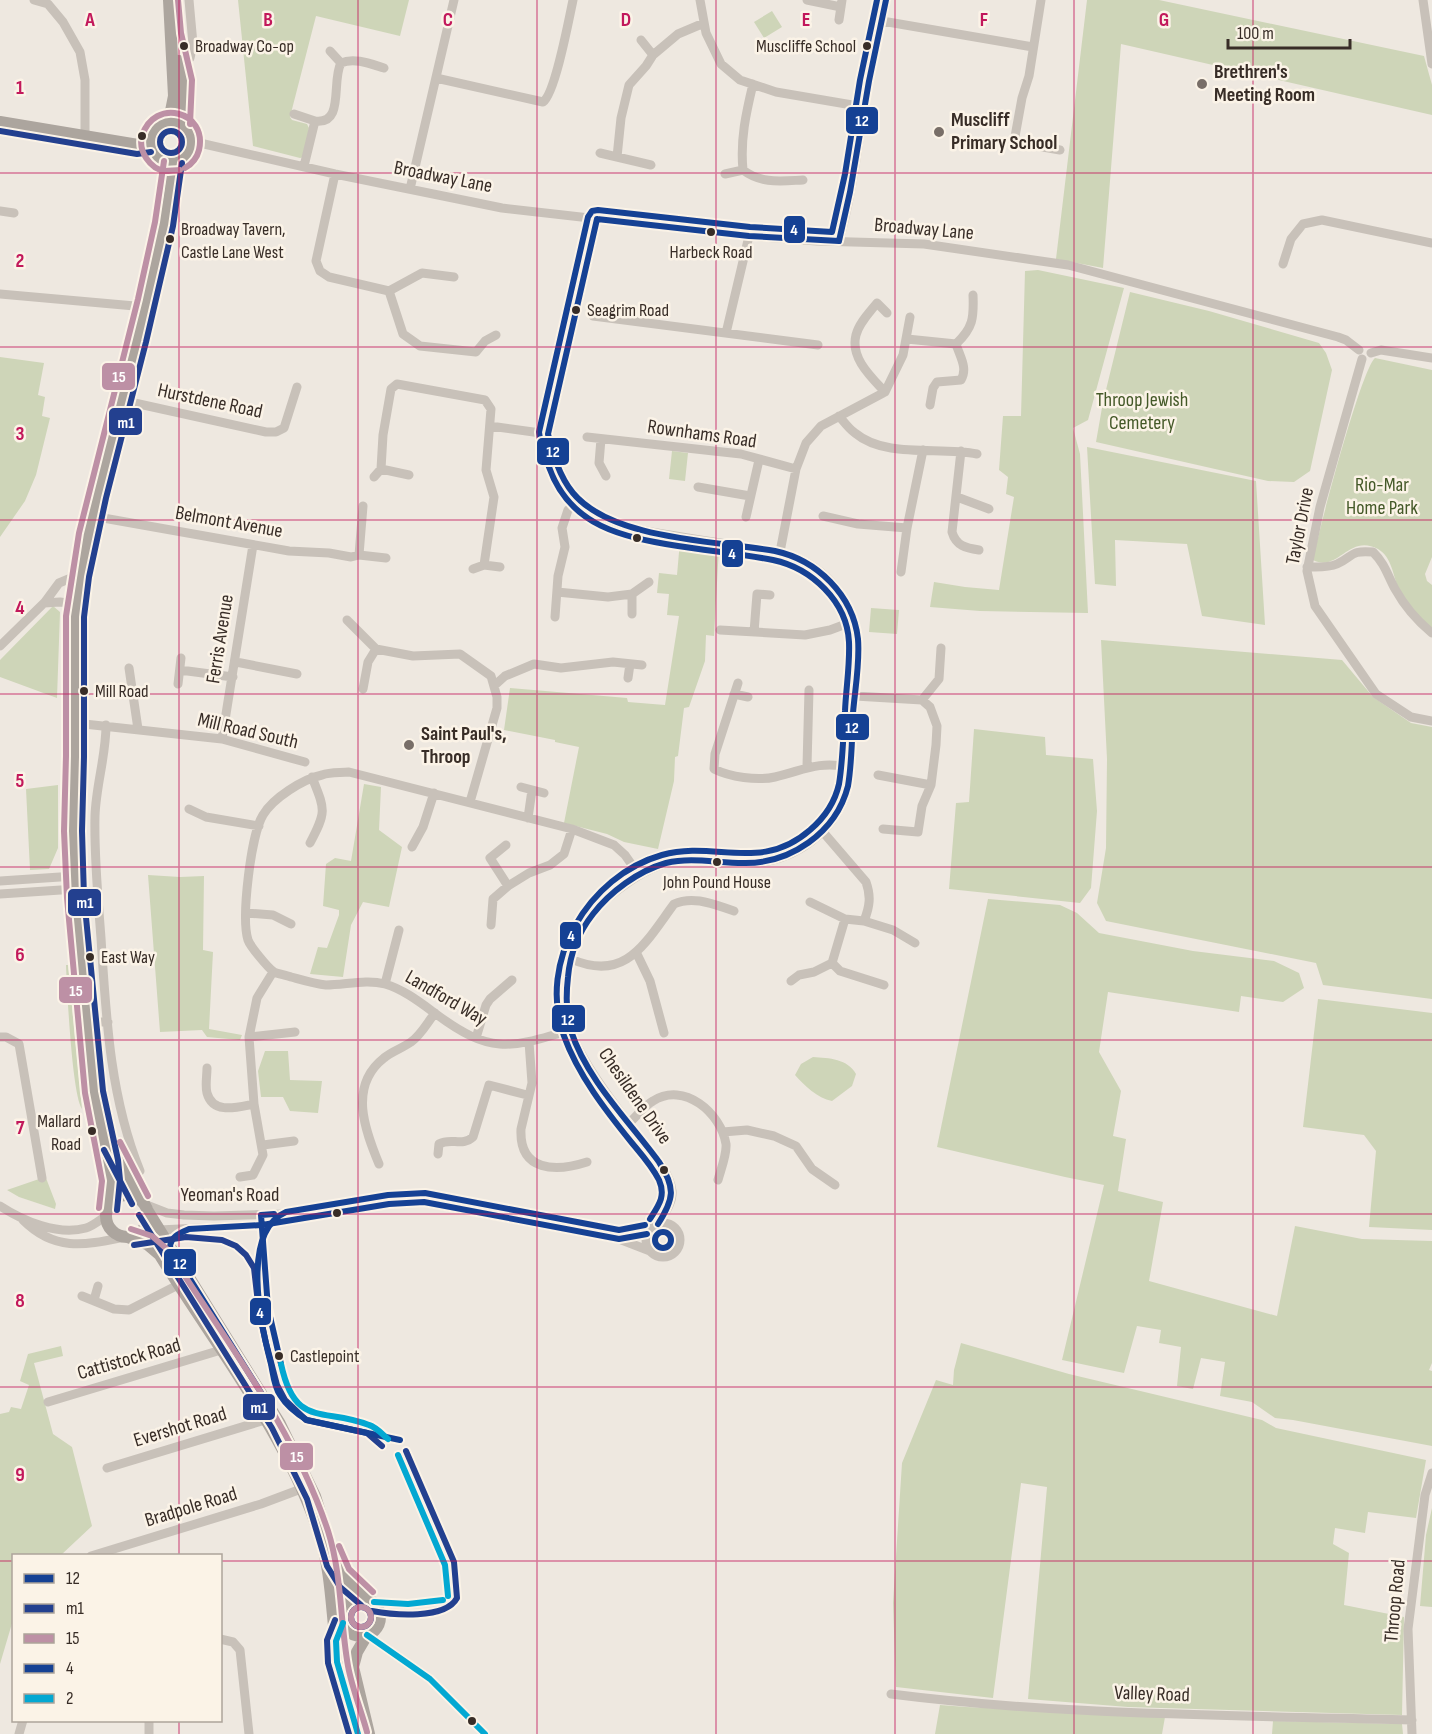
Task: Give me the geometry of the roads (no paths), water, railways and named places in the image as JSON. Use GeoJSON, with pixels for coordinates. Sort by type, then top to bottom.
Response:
{"type":"FeatureCollection","features":[{"type":"Feature","properties":{"kind":"main road"},"geometry":{"type":"LineString","coordinates":[[169,0],[175,123]]}},
{"type":"Feature","properties":{"kind":"main road"},"geometry":{"type":"LineString","coordinates":[[172,34],[180,63],[183,97],[175,123]]}},
{"type":"Feature","properties":{"kind":"main road"},"geometry":{"type":"LineString","coordinates":[[0,122],[138,145],[150,143]]}},
{"type":"Feature","properties":{"kind":"main road"},"geometry":{"type":"LineString","coordinates":[[175,123],[190,135],[191,141],[188,153],[179,161],[166,162],[155,155],[150,143],[151,136],[158,126],[175,123]]}},
{"type":"Feature","properties":{"kind":"main road"},"geometry":{"type":"LineString","coordinates":[[173,162],[172,184],[146,307],[120,400],[92,516],[76,604],[74,641],[76,783],[73,844],[94,1092],[108,1155],[110,1176],[107,1213],[110,1228],[114,1232],[147,1244],[157,1251],[265,1419],[301,1489],[322,1545],[333,1602],[341,1676],[358,1734]]}},
{"type":"Feature","properties":{"kind":"main road"},"geometry":{"type":"LineString","coordinates":[[102,1127],[159,1230],[280,1424],[315,1496],[335,1561],[342,1574],[378,1607],[381,1618],[377,1629],[367,1635],[357,1652],[353,1667],[369,1734]]}},
{"type":"Feature","properties":{"kind":"main road"},"geometry":{"type":"LineString","coordinates":[[107,1213],[111,1203],[122,1196],[135,1196],[144,1204],[147,1223],[138,1234],[128,1236]]}},
{"type":"Feature","properties":{"kind":"main road"},"geometry":{"type":"LineString","coordinates":[[336,1641],[346,1604],[350,1600],[366,1598]]}},
{"type":"Feature","properties":{"kind":"main road"},"geometry":{"type":"LineString","coordinates":[[333,1602],[346,1629],[356,1635],[367,1635]]}},
{"type":"Feature","properties":{"kind":"street"},"geometry":{"type":"LineString","coordinates":[[34,0],[48,4],[63,22],[80,52],[85,80],[85,136]]}},
{"type":"Feature","properties":{"kind":"street"},"geometry":{"type":"LineString","coordinates":[[180,63],[190,58],[192,51],[189,0]]}},
{"type":"Feature","properties":{"kind":"street"},"geometry":{"type":"LineString","coordinates":[[410,189],[454,0]]}},
{"type":"Feature","properties":{"kind":"street"},"geometry":{"type":"LineString","coordinates":[[436,78],[543,102],[549,98],[573,0]]}},
{"type":"Feature","properties":{"kind":"street"},"geometry":{"type":"LineString","coordinates":[[700,0],[706,33],[721,64],[740,80],[776,92],[864,107]]}},
{"type":"Feature","properties":{"kind":"street"},"geometry":{"type":"LineString","coordinates":[[807,0],[841,4],[839,20]]}},
{"type":"Feature","properties":{"kind":"street"},"geometry":{"type":"LineString","coordinates":[[839,241],[845,220],[860,143],[864,107],[886,0]]}},
{"type":"Feature","properties":{"kind":"street"},"geometry":{"type":"LineString","coordinates":[[1041,0],[1029,76],[1022,98],[1014,142],[1060,150]]}},
{"type":"Feature","properties":{"kind":"street"},"geometry":{"type":"LineString","coordinates":[[1423,0],[1432,64]]}},
{"type":"Feature","properties":{"kind":"street"},"geometry":{"type":"LineString","coordinates":[[882,21],[1033,47]]}},
{"type":"Feature","properties":{"kind":"street"},"geometry":{"type":"LineString","coordinates":[[617,157],[621,118],[629,85],[653,55],[678,34],[704,22]]}},
{"type":"Feature","properties":{"kind":"street"},"geometry":{"type":"LineString","coordinates":[[641,40],[653,55]]}},
{"type":"Feature","properties":{"kind":"street"},"geometry":{"type":"LineString","coordinates":[[330,51],[341,63]]}},
{"type":"Feature","properties":{"kind":"street"},"geometry":{"type":"LineString","coordinates":[[294,114],[322,122],[329,118],[335,104],[336,76],[341,63],[346,60],[384,68]]}},
{"type":"Feature","properties":{"kind":"street"},"geometry":{"type":"LineString","coordinates":[[753,84],[744,121],[741,152],[743,170],[753,178],[770,181],[803,180]]}},
{"type":"Feature","properties":{"kind":"street"},"geometry":{"type":"LineString","coordinates":[[304,166],[315,121]]}},
{"type":"Feature","properties":{"kind":"street","name":"Broadway Lane"},"geometry":{"type":"LineString","coordinates":[[191,141],[335,174],[502,208],[749,236],[924,244],[1068,265],[1338,337],[1346,340],[1361,355]]}},
{"type":"Feature","properties":{"kind":"street"},"geometry":{"type":"LineString","coordinates":[[600,153],[651,165]]}},
{"type":"Feature","properties":{"kind":"street"},"geometry":{"type":"LineString","coordinates":[[725,174],[743,170]]}},
{"type":"Feature","properties":{"kind":"street"},"geometry":{"type":"LineString","coordinates":[[335,174],[316,261],[320,271],[329,278],[389,291],[422,273],[454,276]]}},
{"type":"Feature","properties":{"kind":"street"},"geometry":{"type":"LineString","coordinates":[[0,212],[14,213]]}},
{"type":"Feature","properties":{"kind":"street","name":"Chesildene Drive"},"geometry":{"type":"LineString","coordinates":[[597,219],[548,434],[557,467],[579,501],[602,517],[626,527],[780,552],[809,564],[833,584],[846,602],[858,639],[850,766],[846,792],[837,813],[823,832],[795,852],[768,860],[754,863],[671,862],[639,875],[623,885],[591,915],[576,941],[567,991],[571,1030],[588,1063],[662,1167],[671,1187],[670,1202],[675,1228]]}},
{"type":"Feature","properties":{"kind":"street"},"geometry":{"type":"LineString","coordinates":[[1283,264],[1291,239],[1303,224],[1322,220],[1432,243]]}},
{"type":"Feature","properties":{"kind":"street"},"geometry":{"type":"LineString","coordinates":[[726,333],[749,236]]}},
{"type":"Feature","properties":{"kind":"street"},"geometry":{"type":"LineString","coordinates":[[389,291],[403,334],[420,346],[476,352],[485,341],[496,335]]}},
{"type":"Feature","properties":{"kind":"street"},"geometry":{"type":"LineString","coordinates":[[0,294],[146,307]]}},
{"type":"Feature","properties":{"kind":"street"},"geometry":{"type":"LineString","coordinates":[[956,344],[969,330],[974,316],[974,295]]}},
{"type":"Feature","properties":{"kind":"street"},"geometry":{"type":"LineString","coordinates":[[885,392],[866,372],[857,355],[855,336],[862,322],[877,303],[887,313]]}},
{"type":"Feature","properties":{"kind":"street"},"geometry":{"type":"LineString","coordinates":[[593,316],[818,345]]}},
{"type":"Feature","properties":{"kind":"street"},"geometry":{"type":"LineString","coordinates":[[780,552],[796,469],[806,443],[820,426],[885,392],[903,356],[910,317]]}},
{"type":"Feature","properties":{"kind":"street"},"geometry":{"type":"LineString","coordinates":[[907,339],[956,344]]}},
{"type":"Feature","properties":{"kind":"street"},"geometry":{"type":"LineString","coordinates":[[930,405],[933,388],[937,382],[961,380],[964,374],[964,366],[956,344]]}},
{"type":"Feature","properties":{"kind":"street"},"geometry":{"type":"LineString","coordinates":[[1361,355],[1368,358],[1371,353],[1381,350],[1432,358]]}},
{"type":"Feature","properties":{"kind":"street","name":"Taylor Drive"},"geometry":{"type":"LineString","coordinates":[[1361,355],[1320,507],[1307,567],[1315,606],[1376,694],[1411,717],[1432,721]]}},
{"type":"Feature","properties":{"kind":"street"},"geometry":{"type":"LineString","coordinates":[[374,477],[381,469],[383,435],[391,389],[397,384],[485,400],[491,409],[486,470],[494,497],[484,565]]}},
{"type":"Feature","properties":{"kind":"street","name":"Hurstdene Road"},"geometry":{"type":"LineString","coordinates":[[120,400],[266,432],[276,432],[284,428],[297,387]]}},
{"type":"Feature","properties":{"kind":"street"},"geometry":{"type":"LineString","coordinates":[[839,416],[855,434],[873,444],[891,448],[961,451],[977,454]]}},
{"type":"Feature","properties":{"kind":"street"},"geometry":{"type":"LineString","coordinates":[[490,426],[548,434]]}},
{"type":"Feature","properties":{"kind":"street","name":"Rownhams Road"},"geometry":{"type":"LineString","coordinates":[[587,437],[741,454],[796,469]]}},
{"type":"Feature","properties":{"kind":"street"},"geometry":{"type":"LineString","coordinates":[[602,439],[599,463],[606,476]]}},
{"type":"Feature","properties":{"kind":"street"},"geometry":{"type":"LineString","coordinates":[[901,572],[907,528],[923,450]]}},
{"type":"Feature","properties":{"kind":"street"},"geometry":{"type":"LineString","coordinates":[[961,451],[952,526],[954,539],[964,547],[979,550]]}},
{"type":"Feature","properties":{"kind":"street"},"geometry":{"type":"LineString","coordinates":[[746,517],[759,460]]}},
{"type":"Feature","properties":{"kind":"street"},"geometry":{"type":"LineString","coordinates":[[381,469],[409,475]]}},
{"type":"Feature","properties":{"kind":"street"},"geometry":{"type":"LineString","coordinates":[[698,487],[750,496]]}},
{"type":"Feature","properties":{"kind":"street"},"geometry":{"type":"LineString","coordinates":[[957,497],[989,509]]}},
{"type":"Feature","properties":{"kind":"street"},"geometry":{"type":"LineString","coordinates":[[555,617],[565,547],[562,528],[567,510],[579,501]]}},
{"type":"Feature","properties":{"kind":"street"},"geometry":{"type":"LineString","coordinates":[[359,555],[363,506]]}},
{"type":"Feature","properties":{"kind":"street","name":"Belmont Avenue"},"geometry":{"type":"LineString","coordinates":[[92,516],[312,554],[386,558]]}},
{"type":"Feature","properties":{"kind":"street"},"geometry":{"type":"LineString","coordinates":[[823,516],[858,524],[907,528]]}},
{"type":"Feature","properties":{"kind":"street","name":"Ferris Avenue"},"geometry":{"type":"LineString","coordinates":[[222,739],[253,545]]}},
{"type":"Feature","properties":{"kind":"street"},"geometry":{"type":"LineString","coordinates":[[1307,567],[1337,564],[1359,551],[1373,552],[1384,564],[1394,586],[1415,619],[1432,633]]}},
{"type":"Feature","properties":{"kind":"street"},"geometry":{"type":"LineString","coordinates":[[473,569],[484,565],[500,567]]}},
{"type":"Feature","properties":{"kind":"street"},"geometry":{"type":"LineString","coordinates":[[0,646],[44,603],[58,583],[71,578],[79,579]]}},
{"type":"Feature","properties":{"kind":"street"},"geometry":{"type":"LineString","coordinates":[[557,592],[608,597],[632,594],[649,582]]}},
{"type":"Feature","properties":{"kind":"street"},"geometry":{"type":"LineString","coordinates":[[632,594],[632,614]]}},
{"type":"Feature","properties":{"kind":"street"},"geometry":{"type":"LineString","coordinates":[[754,632],[757,594],[770,595]]}},
{"type":"Feature","properties":{"kind":"street"},"geometry":{"type":"LineString","coordinates":[[44,603],[76,604]]}},
{"type":"Feature","properties":{"kind":"street"},"geometry":{"type":"LineString","coordinates":[[347,620],[376,649],[413,656],[459,654],[491,676],[497,697],[496,708],[470,802]]}},
{"type":"Feature","properties":{"kind":"street"},"geometry":{"type":"LineString","coordinates":[[720,630],[805,635],[830,630],[854,621]]}},
{"type":"Feature","properties":{"kind":"street"},"geometry":{"type":"LineString","coordinates":[[922,700],[939,679],[941,648]]}},
{"type":"Feature","properties":{"kind":"street"},"geometry":{"type":"LineString","coordinates":[[363,689],[368,662],[376,649]]}},
{"type":"Feature","properties":{"kind":"street"},"geometry":{"type":"LineString","coordinates":[[178,684],[181,658]]}},
{"type":"Feature","properties":{"kind":"street"},"geometry":{"type":"LineString","coordinates":[[236,662],[297,674]]}},
{"type":"Feature","properties":{"kind":"street"},"geometry":{"type":"LineString","coordinates":[[495,685],[505,676],[534,664],[561,668],[613,662],[642,665]]}},
{"type":"Feature","properties":{"kind":"street"},"geometry":{"type":"LineString","coordinates":[[628,678],[630,663]]}},
{"type":"Feature","properties":{"kind":"street"},"geometry":{"type":"LineString","coordinates":[[129,668],[138,729]]}},
{"type":"Feature","properties":{"kind":"street"},"geometry":{"type":"LineString","coordinates":[[180,670],[233,677]]}},
{"type":"Feature","properties":{"kind":"street"},"geometry":{"type":"LineString","coordinates":[[738,683],[715,754],[714,769],[730,776],[773,778],[807,766],[834,764],[850,766]]}},
{"type":"Feature","properties":{"kind":"street"},"geometry":{"type":"LineString","coordinates":[[807,766],[809,690]]}},
{"type":"Feature","properties":{"kind":"street"},"geometry":{"type":"LineString","coordinates":[[734,694],[748,697]]}},
{"type":"Feature","properties":{"kind":"street"},"geometry":{"type":"LineString","coordinates":[[855,696],[922,700],[930,707],[937,726],[931,785],[922,806],[918,832],[883,829]]}},
{"type":"Feature","properties":{"kind":"street","name":"Mill Road South"},"geometry":{"type":"LineString","coordinates":[[75,723],[222,739],[305,762]]}},
{"type":"Feature","properties":{"kind":"street"},"geometry":{"type":"LineString","coordinates":[[106,725],[106,746],[97,790],[95,816],[108,1022],[112,1067],[124,1130],[140,1171]]}},
{"type":"Feature","properties":{"kind":"street"},"geometry":{"type":"LineString","coordinates":[[240,1177],[253,1175],[264,1155],[254,1104],[249,1036],[257,998],[273,972],[248,940],[247,890],[252,851],[263,814],[284,794],[312,777],[349,772],[572,830],[614,845],[625,855],[639,875]]}},
{"type":"Feature","properties":{"kind":"street"},"geometry":{"type":"LineString","coordinates":[[878,775],[931,785]]}},
{"type":"Feature","properties":{"kind":"street"},"geometry":{"type":"LineString","coordinates":[[310,843],[320,823],[324,806],[312,777]]}},
{"type":"Feature","properties":{"kind":"street"},"geometry":{"type":"LineString","coordinates":[[521,787],[544,793]]}},
{"type":"Feature","properties":{"kind":"street"},"geometry":{"type":"LineString","coordinates":[[528,818],[532,790]]}},
{"type":"Feature","properties":{"kind":"street"},"geometry":{"type":"LineString","coordinates":[[412,847],[423,827],[434,793]]}},
{"type":"Feature","properties":{"kind":"street"},"geometry":{"type":"LineString","coordinates":[[189,809],[206,817],[259,826]]}},
{"type":"Feature","properties":{"kind":"street"},"geometry":{"type":"LineString","coordinates":[[491,925],[493,899],[508,886],[529,873],[550,865],[564,854],[572,830]]}},
{"type":"Feature","properties":{"kind":"street"},"geometry":{"type":"LineString","coordinates":[[823,832],[866,882],[870,906],[864,921]]}},
{"type":"Feature","properties":{"kind":"street"},"geometry":{"type":"LineString","coordinates":[[506,845],[490,858],[508,886]]}},
{"type":"Feature","properties":{"kind":"street"},"geometry":{"type":"LineString","coordinates":[[0,882],[75,876]]}},
{"type":"Feature","properties":{"kind":"street"},"geometry":{"type":"LineString","coordinates":[[0,894],[76,889]]}},
{"type":"Feature","properties":{"kind":"street"},"geometry":{"type":"LineString","coordinates":[[571,959],[587,966],[604,967],[621,962],[636,952],[674,904],[682,900],[710,903],[735,911]]}},
{"type":"Feature","properties":{"kind":"street"},"geometry":{"type":"LineString","coordinates":[[810,902],[845,919],[864,921],[893,930],[915,943]]}},
{"type":"Feature","properties":{"kind":"street"},"geometry":{"type":"LineString","coordinates":[[246,913],[273,915],[291,924]]}},
{"type":"Feature","properties":{"kind":"street"},"geometry":{"type":"LineString","coordinates":[[791,981],[799,975],[814,972],[832,963],[845,919]]}},
{"type":"Feature","properties":{"kind":"street"},"geometry":{"type":"LineString","coordinates":[[385,984],[399,930]]}},
{"type":"Feature","properties":{"kind":"street"},"geometry":{"type":"LineString","coordinates":[[636,952],[650,981],[664,1033]]}},
{"type":"Feature","properties":{"kind":"street"},"geometry":{"type":"LineString","coordinates":[[832,963],[840,971],[884,984]]}},
{"type":"Feature","properties":{"kind":"street","name":"Landford Way"},"geometry":{"type":"LineString","coordinates":[[273,972],[325,985],[385,984],[413,999],[465,1034],[507,1045],[529,1042],[571,1030]]}},
{"type":"Feature","properties":{"kind":"street"},"geometry":{"type":"LineString","coordinates":[[476,1038],[486,1005],[512,980]]}},
{"type":"Feature","properties":{"kind":"street"},"geometry":{"type":"LineString","coordinates":[[379,1164],[362,1113],[362,1094],[365,1085],[371,1072],[380,1061],[413,1041],[435,1013]]}},
{"type":"Feature","properties":{"kind":"street"},"geometry":{"type":"LineString","coordinates":[[87,1022],[108,1022]]}},
{"type":"Feature","properties":{"kind":"street"},"geometry":{"type":"LineString","coordinates":[[249,1036],[295,1032]]}},
{"type":"Feature","properties":{"kind":"street"},"geometry":{"type":"LineString","coordinates":[[0,1037],[6,1037],[19,1044],[42,1178]]}},
{"type":"Feature","properties":{"kind":"street"},"geometry":{"type":"LineString","coordinates":[[529,1042],[531,1083],[520,1137],[525,1150],[532,1162],[544,1167],[566,1168],[588,1162]]}},
{"type":"Feature","properties":{"kind":"street"},"geometry":{"type":"LineString","coordinates":[[207,1068],[207,1093],[214,1105],[227,1110],[254,1104]]}},
{"type":"Feature","properties":{"kind":"street"},"geometry":{"type":"LineString","coordinates":[[438,1154],[439,1144],[444,1141],[462,1143],[473,1137],[489,1085],[527,1095]]}},
{"type":"Feature","properties":{"kind":"street"},"geometry":{"type":"LineString","coordinates":[[629,1123],[654,1100],[672,1095],[691,1098],[703,1104],[714,1116],[723,1132],[727,1146],[718,1180]]}},
{"type":"Feature","properties":{"kind":"street"},"geometry":{"type":"LineString","coordinates":[[723,1132],[747,1130],[774,1136],[796,1146],[812,1169],[835,1185]]}},
{"type":"Feature","properties":{"kind":"street"},"geometry":{"type":"LineString","coordinates":[[263,1145],[294,1141]]}},
{"type":"Feature","properties":{"kind":"street","name":"Yeoman's Road"},"geometry":{"type":"LineString","coordinates":[[144,1204],[167,1213],[214,1216],[280,1214],[424,1202],[619,1239],[650,1251]]}},
{"type":"Feature","properties":{"kind":"street"},"geometry":{"type":"LineString","coordinates":[[658,1224],[670,1202]]}},
{"type":"Feature","properties":{"kind":"street","name":"Yeoman's Road"},"geometry":{"type":"LineString","coordinates":[[128,1236],[159,1230],[262,1225],[389,1204]]}},
{"type":"Feature","properties":{"kind":"street"},"geometry":{"type":"LineString","coordinates":[[0,1206],[22,1218],[40,1232],[66,1244],[93,1244],[128,1236]]}},
{"type":"Feature","properties":{"kind":"street"},"geometry":{"type":"LineString","coordinates":[[22,1218],[67,1230],[88,1227],[107,1213]]}},
{"type":"Feature","properties":{"kind":"street"},"geometry":{"type":"LineString","coordinates":[[668,1223],[675,1228],[681,1241],[674,1254],[664,1257],[655,1255],[647,1246],[647,1234],[658,1224],[668,1223]]}},
{"type":"Feature","properties":{"kind":"street","name":"Yeoman's Road"},"geometry":{"type":"LineString","coordinates":[[170,1247],[175,1236],[189,1229]]}},
{"type":"Feature","properties":{"kind":"street","name":"Yeoman's Road"},"geometry":{"type":"LineString","coordinates":[[619,1239],[647,1234]]}},
{"type":"Feature","properties":{"kind":"street"},"geometry":{"type":"LineString","coordinates":[[82,1296],[114,1309],[129,1310],[178,1285]]}},
{"type":"Feature","properties":{"kind":"street"},"geometry":{"type":"LineString","coordinates":[[94,1300],[98,1286]]}},
{"type":"Feature","properties":{"kind":"street","name":"Cattistock Road"},"geometry":{"type":"LineString","coordinates":[[48,1402],[220,1350]]}},
{"type":"Feature","properties":{"kind":"street","name":"Evershot Road"},"geometry":{"type":"LineString","coordinates":[[107,1468],[265,1419]]}},
{"type":"Feature","properties":{"kind":"street","name":"Throop Road"},"geometry":{"type":"LineString","coordinates":[[1412,1734],[1408,1629],[1425,1495],[1432,1473]]}},
{"type":"Feature","properties":{"kind":"street","name":"Bradpole Road"},"geometry":{"type":"LineString","coordinates":[[98,1554],[261,1504],[301,1489]]}},
{"type":"Feature","properties":{"kind":"street"},"geometry":{"type":"LineString","coordinates":[[367,1635],[430,1679],[485,1734]]}},
{"type":"Feature","properties":{"kind":"street"},"geometry":{"type":"LineString","coordinates":[[222,1639],[233,1642],[240,1650],[249,1734]]}},
{"type":"Feature","properties":{"kind":"street","name":"Valley Road"},"geometry":{"type":"LineString","coordinates":[[891,1694],[964,1704],[1119,1712],[1412,1720]]}},
{"type":"Feature","properties":{"kind":"place","name":"Broadway Co-op"},"geometry":{"type":"Point","coordinates":[184,46]}},
{"type":"Feature","properties":{"kind":"place","name":"Muscliffe School"},"geometry":{"type":"Point","coordinates":[867,46]}},
{"type":"Feature","properties":{"kind":"place","name":"Brethren's Meeting Room"},"geometry":{"type":"Point","coordinates":[1202,84]}},
{"type":"Feature","properties":{"kind":"place","name":"Muscliff Primary School"},"geometry":{"type":"Point","coordinates":[939,132]}},
{"type":"Feature","properties":{"kind":"place","name":"Harbeck Road"},"geometry":{"type":"Point","coordinates":[711,232]}},
{"type":"Feature","properties":{"kind":"place","name":"Broadway Tavern, Castle Lane West"},"geometry":{"type":"Point","coordinates":[170,239]}},
{"type":"Feature","properties":{"kind":"place","name":"Seagrim Road"},"geometry":{"type":"Point","coordinates":[576,310]}},
{"type":"Feature","properties":{"kind":"place","name":"Mill Road"},"geometry":{"type":"Point","coordinates":[84,691]}},
{"type":"Feature","properties":{"kind":"place","name":"Saint Paul's, Throop"},"geometry":{"type":"Point","coordinates":[409,745]}},
{"type":"Feature","properties":{"kind":"place","name":"John Pound House"},"geometry":{"type":"Point","coordinates":[717,862]}},
{"type":"Feature","properties":{"kind":"place","name":"East Way"},"geometry":{"type":"Point","coordinates":[90,957]}},
{"type":"Feature","properties":{"kind":"place","name":"Mallard Road"},"geometry":{"type":"Point","coordinates":[92,1131]}},
{"type":"Feature","properties":{"kind":"place","name":"Castlepoint"},"geometry":{"type":"Point","coordinates":[279,1356]}},
{"type":"Feature","properties":{"kind":"park label","name":"Throop Jewish Cemetery"},"geometry":{"type":"Point","coordinates":[1142,412]}},
{"type":"Feature","properties":{"kind":"park label","name":"Rio-Mar Home Park"},"geometry":{"type":"Point","coordinates":[1382,496]}}]}
